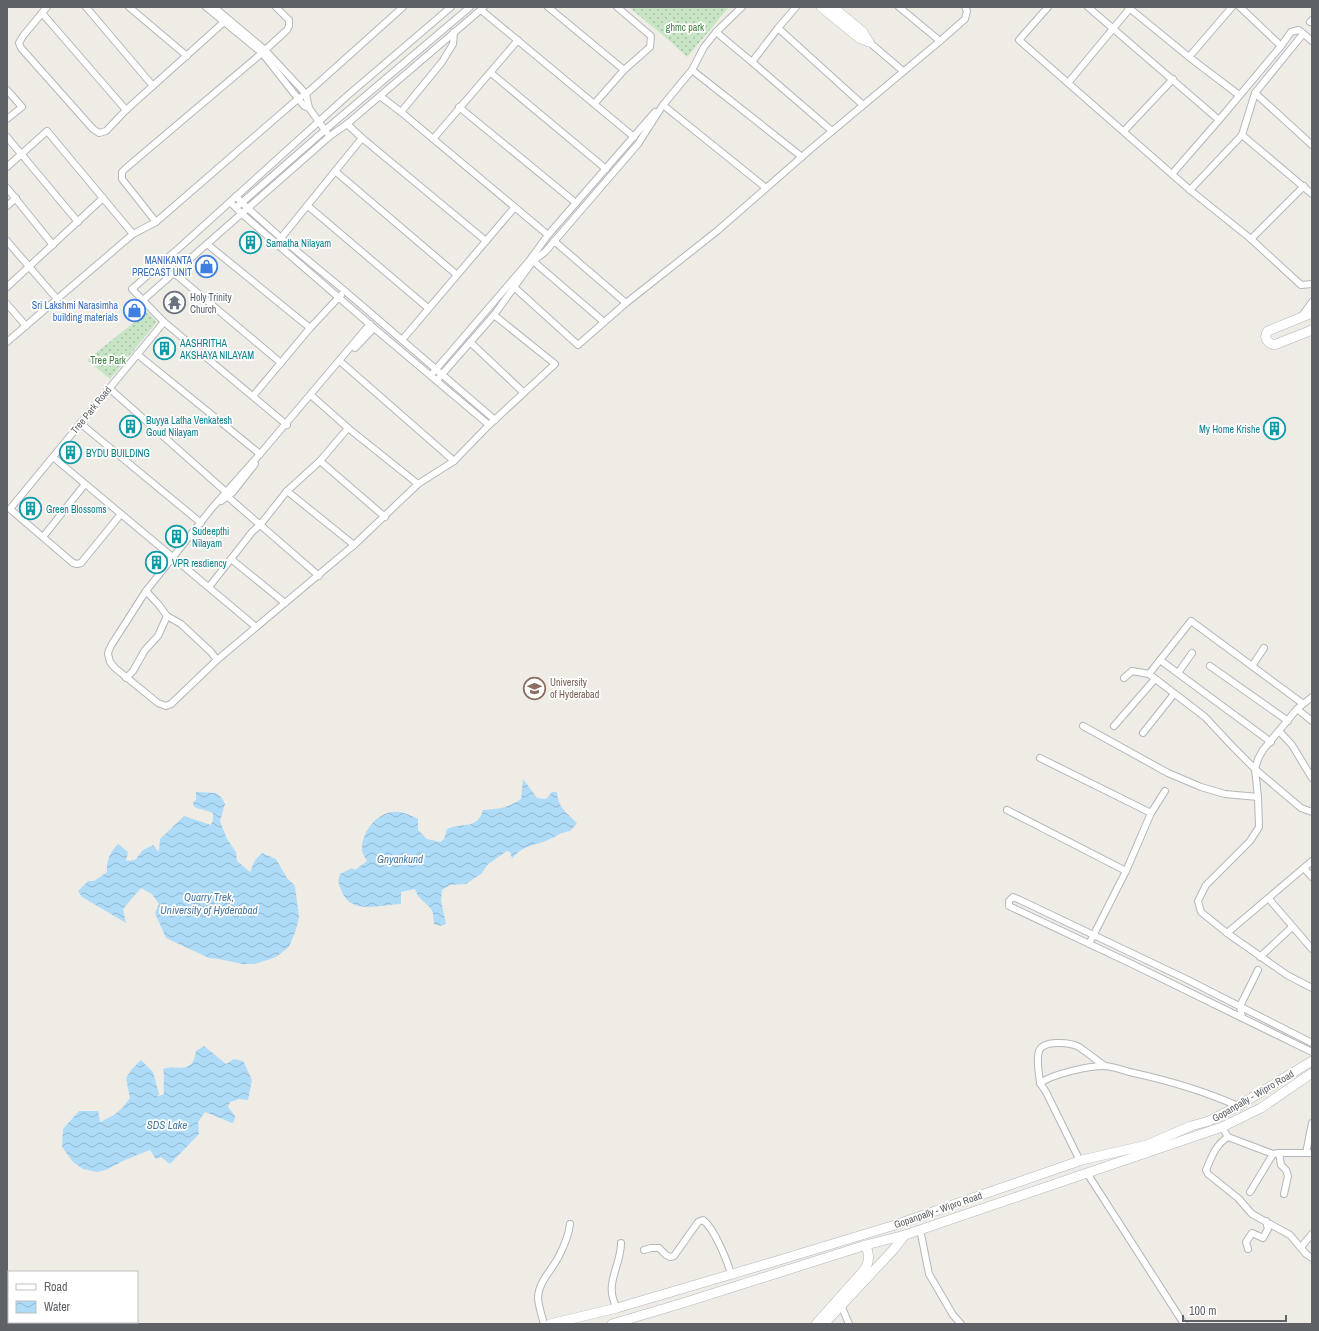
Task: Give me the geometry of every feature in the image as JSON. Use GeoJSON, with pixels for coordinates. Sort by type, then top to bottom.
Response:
{"type":"FeatureCollection","features":[{"type":"Feature","properties":{"kind":"main road"},"geometry":{"type":"LineString","coordinates":[[821,7],[859,38],[869,42]]}},
{"type":"Feature","properties":{"kind":"main road"},"geometry":{"type":"LineString","coordinates":[[833,7],[863,32],[869,42]]}},
{"type":"Feature","properties":{"kind":"main road"},"geometry":{"type":"LineString","coordinates":[[1312,313],[1268,331],[1266,333],[1266,339],[1269,344],[1274,345],[1312,330]]}},
{"type":"Feature","properties":{"kind":"main road","name":"Gopanpally - Wipro Road"},"geometry":{"type":"LineString","coordinates":[[550,1324],[617,1308],[773,1262],[895,1225],[1080,1161],[1147,1145],[1191,1126],[1209,1121],[1238,1106],[1312,1061]]}},
{"type":"Feature","properties":{"kind":"main road","name":"Gopanpally - Wipro Road"},"geometry":{"type":"LineString","coordinates":[[612,1324],[713,1294],[866,1245],[905,1235],[1222,1127],[1262,1108],[1312,1073]]}},
{"type":"Feature","properties":{"kind":"main road"},"geometry":{"type":"LineString","coordinates":[[824,1324],[894,1249],[905,1235]]}},
{"type":"Feature","properties":{"kind":"main road"},"geometry":{"type":"LineString","coordinates":[[816,1324],[869,1263],[870,1258],[866,1245]]}},
{"type":"Feature","properties":{"kind":"main road"},"geometry":{"type":"LineString","coordinates":[[721,1277],[725,1290]]}},
{"type":"Feature","properties":{"kind":"main road"},"geometry":{"type":"LineString","coordinates":[[709,1281],[713,1294]]}},
{"type":"Feature","properties":{"kind":"street"},"geometry":{"type":"LineString","coordinates":[[47,7],[23,36],[19,44],[20,48],[93,129],[99,133],[106,131],[126,110],[224,22]]}},
{"type":"Feature","properties":{"kind":"street"},"geometry":{"type":"LineString","coordinates":[[86,7],[153,86]]}},
{"type":"Feature","properties":{"kind":"street"},"geometry":{"type":"LineString","coordinates":[[130,7],[187,56]]}},
{"type":"Feature","properties":{"kind":"street"},"geometry":{"type":"LineString","coordinates":[[206,7],[264,52],[304,106],[309,108]]}},
{"type":"Feature","properties":{"kind":"street"},"geometry":{"type":"LineString","coordinates":[[214,7],[264,52],[306,94],[309,108],[330,136]]}},
{"type":"Feature","properties":{"kind":"street"},"geometry":{"type":"LineString","coordinates":[[156,222],[122,179],[122,172],[264,52],[287,30],[289,20],[276,7]]}},
{"type":"Feature","properties":{"kind":"street"},"geometry":{"type":"LineString","coordinates":[[7,342],[133,234],[156,222],[299,98],[306,94],[403,7]]}},
{"type":"Feature","properties":{"kind":"street"},"geometry":{"type":"LineString","coordinates":[[286,424],[164,322],[132,288],[319,121],[451,7]]}},
{"type":"Feature","properties":{"kind":"street"},"geometry":{"type":"LineString","coordinates":[[236,208],[470,7]]}},
{"type":"Feature","properties":{"kind":"street"},"geometry":{"type":"LineString","coordinates":[[548,7],[624,70]]}},
{"type":"Feature","properties":{"kind":"street"},"geometry":{"type":"LineString","coordinates":[[594,103],[624,70],[650,47],[651,36],[617,7]]}},
{"type":"Feature","properties":{"kind":"street"},"geometry":{"type":"LineString","coordinates":[[431,375],[548,235],[634,137],[690,69],[700,47],[736,7]]}},
{"type":"Feature","properties":{"kind":"street"},"geometry":{"type":"LineString","coordinates":[[437,380],[494,315],[533,261],[545,252],[638,144],[663,105],[692,70],[704,47],[716,32],[742,7]]}},
{"type":"Feature","properties":{"kind":"street"},"geometry":{"type":"LineString","coordinates":[[752,62],[796,7]]}},
{"type":"Feature","properties":{"kind":"street"},"geometry":{"type":"LineString","coordinates":[[899,7],[940,41]]}},
{"type":"Feature","properties":{"kind":"street"},"geometry":{"type":"LineString","coordinates":[[514,288],[578,345],[626,303],[717,231],[832,131],[940,41],[965,19],[967,11],[965,7]]}},
{"type":"Feature","properties":{"kind":"street"},"geometry":{"type":"LineString","coordinates":[[1048,7],[1019,40],[1190,190],[1251,239],[1300,285],[1312,284]]}},
{"type":"Feature","properties":{"kind":"street"},"geometry":{"type":"LineString","coordinates":[[1088,7],[1219,120]]}},
{"type":"Feature","properties":{"kind":"street"},"geometry":{"type":"LineString","coordinates":[[1068,83],[1113,29],[1129,7],[1189,57],[1239,95]]}},
{"type":"Feature","properties":{"kind":"street"},"geometry":{"type":"LineString","coordinates":[[1189,57],[1232,7]]}},
{"type":"Feature","properties":{"kind":"street"},"geometry":{"type":"LineString","coordinates":[[1240,7],[1281,46]]}},
{"type":"Feature","properties":{"kind":"street"},"geometry":{"type":"LineString","coordinates":[[143,300],[330,136],[347,124],[483,8],[518,40],[634,137]]}},
{"type":"Feature","properties":{"kind":"street"},"geometry":{"type":"LineString","coordinates":[[42,13],[126,110]]}},
{"type":"Feature","properties":{"kind":"street"},"geometry":{"type":"LineString","coordinates":[[778,28],[863,105]]}},
{"type":"Feature","properties":{"kind":"street"},"geometry":{"type":"LineString","coordinates":[[1172,174],[1219,120],[1291,32],[1298,30],[1312,41]]}},
{"type":"Feature","properties":{"kind":"street"},"geometry":{"type":"LineString","coordinates":[[401,112],[442,62],[453,44],[454,32]]}},
{"type":"Feature","properties":{"kind":"street"},"geometry":{"type":"LineString","coordinates":[[716,32],[832,131]]}},
{"type":"Feature","properties":{"kind":"street"},"geometry":{"type":"LineString","coordinates":[[1190,190],[1242,135],[1255,93],[1304,34]]}},
{"type":"Feature","properties":{"kind":"street"},"geometry":{"type":"LineString","coordinates":[[433,139],[518,40]]}},
{"type":"Feature","properties":{"kind":"street"},"geometry":{"type":"LineString","coordinates":[[869,42],[903,71]]}},
{"type":"Feature","properties":{"kind":"street"},"geometry":{"type":"LineString","coordinates":[[692,70],[802,157]]}},
{"type":"Feature","properties":{"kind":"street"},"geometry":{"type":"LineString","coordinates":[[490,73],[606,169]]}},
{"type":"Feature","properties":{"kind":"street"},"geometry":{"type":"LineString","coordinates":[[1124,131],[1173,79]]}},
{"type":"Feature","properties":{"kind":"street"},"geometry":{"type":"LineString","coordinates":[[7,90],[22,107],[7,119]]}},
{"type":"Feature","properties":{"kind":"street"},"geometry":{"type":"LineString","coordinates":[[1255,93],[1312,145]]}},
{"type":"Feature","properties":{"kind":"street"},"geometry":{"type":"LineString","coordinates":[[380,96],[548,235]]}},
{"type":"Feature","properties":{"kind":"street"},"geometry":{"type":"LineString","coordinates":[[663,105],[766,188]]}},
{"type":"Feature","properties":{"kind":"street"},"geometry":{"type":"LineString","coordinates":[[460,107],[576,203]]}},
{"type":"Feature","properties":{"kind":"street"},"geometry":{"type":"LineString","coordinates":[[347,124],[486,241]]}},
{"type":"Feature","properties":{"kind":"street"},"geometry":{"type":"LineString","coordinates":[[7,167],[47,131],[133,234]]}},
{"type":"Feature","properties":{"kind":"street"},"geometry":{"type":"LineString","coordinates":[[1242,135],[1312,194]]}},
{"type":"Feature","properties":{"kind":"street"},"geometry":{"type":"LineString","coordinates":[[7,137],[78,222]]}},
{"type":"Feature","properties":{"kind":"street"},"geometry":{"type":"LineString","coordinates":[[281,238],[362,138]]}},
{"type":"Feature","properties":{"kind":"street"},"geometry":{"type":"LineString","coordinates":[[335,171],[457,275]]}},
{"type":"Feature","properties":{"kind":"street"},"geometry":{"type":"LineString","coordinates":[[1251,239],[1304,186]]}},
{"type":"Feature","properties":{"kind":"street"},"geometry":{"type":"LineString","coordinates":[[7,188],[53,245]]}},
{"type":"Feature","properties":{"kind":"street"},"geometry":{"type":"LineString","coordinates":[[236,196],[281,238],[495,420]]}},
{"type":"Feature","properties":{"kind":"street"},"geometry":{"type":"LineString","coordinates":[[7,206],[16,198]]}},
{"type":"Feature","properties":{"kind":"street"},"geometry":{"type":"LineString","coordinates":[[7,287],[103,198]]}},
{"type":"Feature","properties":{"kind":"street"},"geometry":{"type":"LineString","coordinates":[[230,202],[338,297],[489,425]]}},
{"type":"Feature","properties":{"kind":"street"},"geometry":{"type":"LineString","coordinates":[[308,206],[428,308]]}},
{"type":"Feature","properties":{"kind":"street"},"geometry":{"type":"LineString","coordinates":[[402,340],[514,208]]}},
{"type":"Feature","properties":{"kind":"street"},"geometry":{"type":"LineString","coordinates":[[7,241],[57,299]]}},
{"type":"Feature","properties":{"kind":"street"},"geometry":{"type":"LineString","coordinates":[[554,241],[626,303]]}},
{"type":"Feature","properties":{"kind":"street"},"geometry":{"type":"LineString","coordinates":[[207,244],[310,328]]}},
{"type":"Feature","properties":{"kind":"street"},"geometry":{"type":"LineString","coordinates":[[539,247],[545,252]]}},
{"type":"Feature","properties":{"kind":"street"},"geometry":{"type":"LineString","coordinates":[[533,261],[604,322]]}},
{"type":"Feature","properties":{"kind":"street"},"geometry":{"type":"LineString","coordinates":[[174,273],[281,363]]}},
{"type":"Feature","properties":{"kind":"street"},"geometry":{"type":"LineString","coordinates":[[253,396],[310,328],[345,291]]}},
{"type":"Feature","properties":{"kind":"street"},"geometry":{"type":"LineString","coordinates":[[1300,318],[1312,302]]}},
{"type":"Feature","properties":{"kind":"street"},"geometry":{"type":"LineString","coordinates":[[7,304],[26,326]]}},
{"type":"Feature","properties":{"kind":"street"},"geometry":{"type":"LineString","coordinates":[[372,326],[313,397],[286,424],[248,475],[212,508],[174,558],[146,591],[112,644],[108,654],[110,662],[126,678],[158,703],[166,706],[171,704],[217,660],[319,576],[354,545],[418,484],[454,461],[489,425],[555,364],[494,315]]}},
{"type":"Feature","properties":{"kind":"street"},"geometry":{"type":"LineString","coordinates":[[227,494],[286,424],[378,320]]}},
{"type":"Feature","properties":{"kind":"street","name":"Tree Park Road"},"geometry":{"type":"LineString","coordinates":[[121,514],[81,563],[77,564],[73,563],[8,510],[164,322]]}},
{"type":"Feature","properties":{"kind":"street"},"geometry":{"type":"LineString","coordinates":[[470,342],[524,392]]}},
{"type":"Feature","properties":{"kind":"street"},"geometry":{"type":"LineString","coordinates":[[137,354],[260,454]]}},
{"type":"Feature","properties":{"kind":"street"},"geometry":{"type":"LineString","coordinates":[[342,363],[454,461]]}},
{"type":"Feature","properties":{"kind":"street"},"geometry":{"type":"LineString","coordinates":[[109,388],[227,494],[260,526],[319,576]]}},
{"type":"Feature","properties":{"kind":"street"},"geometry":{"type":"LineString","coordinates":[[313,397],[348,428],[418,484]]}},
{"type":"Feature","properties":{"kind":"street"},"geometry":{"type":"LineString","coordinates":[[80,423],[201,524]]}},
{"type":"Feature","properties":{"kind":"street"},"geometry":{"type":"LineString","coordinates":[[209,587],[252,532],[260,526],[288,491],[320,461],[348,428]]}},
{"type":"Feature","properties":{"kind":"street"},"geometry":{"type":"LineString","coordinates":[[52,457],[256,627]]}},
{"type":"Feature","properties":{"kind":"street"},"geometry":{"type":"LineString","coordinates":[[320,461],[385,517]]}},
{"type":"Feature","properties":{"kind":"street"},"geometry":{"type":"LineString","coordinates":[[43,537],[85,484]]}},
{"type":"Feature","properties":{"kind":"street"},"geometry":{"type":"LineString","coordinates":[[288,491],[354,545]]}},
{"type":"Feature","properties":{"kind":"street"},"geometry":{"type":"LineString","coordinates":[[231,559],[285,603]]}},
{"type":"Feature","properties":{"kind":"street"},"geometry":{"type":"LineString","coordinates":[[146,591],[168,616],[181,624],[211,652],[217,660]]}},
{"type":"Feature","properties":{"kind":"street"},"geometry":{"type":"LineString","coordinates":[[126,678],[133,671],[145,650],[158,636],[168,616]]}},
{"type":"Feature","properties":{"kind":"street"},"geometry":{"type":"LineString","coordinates":[[1149,674],[1191,621],[1302,703]]}},
{"type":"Feature","properties":{"kind":"street"},"geometry":{"type":"LineString","coordinates":[[1252,666],[1264,648]]}},
{"type":"Feature","properties":{"kind":"street"},"geometry":{"type":"LineString","coordinates":[[1178,673],[1192,653]]}},
{"type":"Feature","properties":{"kind":"street"},"geometry":{"type":"LineString","coordinates":[[1160,660],[1271,742]]}},
{"type":"Feature","properties":{"kind":"street"},"geometry":{"type":"LineString","coordinates":[[1210,666],[1288,721]]}},
{"type":"Feature","properties":{"kind":"street"},"geometry":{"type":"LineString","coordinates":[[1124,678],[1132,671],[1149,674],[1205,717],[1255,769],[1301,808],[1312,812]]}},
{"type":"Feature","properties":{"kind":"street"},"geometry":{"type":"LineString","coordinates":[[1114,726],[1155,679]]}},
{"type":"Feature","properties":{"kind":"street"},"geometry":{"type":"LineString","coordinates":[[1142,732],[1174,694]]}},
{"type":"Feature","properties":{"kind":"street"},"geometry":{"type":"LineString","coordinates":[[1312,697],[1302,703],[1258,759],[1255,769],[1259,827],[1250,841],[1206,885],[1198,902],[1201,912],[1260,958],[1287,975],[1312,988]]}},
{"type":"Feature","properties":{"kind":"street"},"geometry":{"type":"LineString","coordinates":[[1297,709],[1312,721]]}},
{"type":"Feature","properties":{"kind":"street"},"geometry":{"type":"LineString","coordinates":[[1083,726],[1168,773],[1201,787],[1225,794],[1258,797]]}},
{"type":"Feature","properties":{"kind":"street"},"geometry":{"type":"LineString","coordinates":[[1279,731],[1292,745],[1312,778]]}},
{"type":"Feature","properties":{"kind":"street"},"geometry":{"type":"LineString","coordinates":[[1040,758],[1151,813]]}},
{"type":"Feature","properties":{"kind":"street"},"geometry":{"type":"LineString","coordinates":[[1089,944],[1126,871],[1151,813],[1165,791]]}},
{"type":"Feature","properties":{"kind":"street"},"geometry":{"type":"LineString","coordinates":[[1007,810],[1126,871]]}},
{"type":"Feature","properties":{"kind":"street"},"geometry":{"type":"LineString","coordinates":[[1227,933],[1269,899],[1312,861]]}},
{"type":"Feature","properties":{"kind":"street"},"geometry":{"type":"LineString","coordinates":[[1304,868],[1312,877]]}},
{"type":"Feature","properties":{"kind":"street"},"geometry":{"type":"LineString","coordinates":[[1312,1042],[1013,897],[1009,901],[1009,906],[1312,1052]]}},
{"type":"Feature","properties":{"kind":"street"},"geometry":{"type":"LineString","coordinates":[[1269,899],[1312,949]]}},
{"type":"Feature","properties":{"kind":"street"},"geometry":{"type":"LineString","coordinates":[[1260,958],[1292,927]]}},
{"type":"Feature","properties":{"kind":"street"},"geometry":{"type":"LineString","coordinates":[[1242,1018],[1240,1006],[1258,970]]}},
{"type":"Feature","properties":{"kind":"street"},"geometry":{"type":"LineString","coordinates":[[1080,1161],[1040,1082],[1038,1054],[1043,1045],[1053,1043],[1078,1046],[1105,1066]]}},
{"type":"Feature","properties":{"kind":"street"},"geometry":{"type":"LineString","coordinates":[[1040,1082],[1074,1070],[1105,1066],[1209,1093],[1238,1106]]}},
{"type":"Feature","properties":{"kind":"street"},"geometry":{"type":"LineString","coordinates":[[1222,1127],[1228,1137],[1276,1154],[1309,1153],[1312,1123]]}},
{"type":"Feature","properties":{"kind":"street"},"geometry":{"type":"LineString","coordinates":[[1228,1137],[1222,1141],[1206,1170],[1211,1177],[1238,1198],[1252,1214],[1290,1235],[1306,1254],[1312,1258]]}},
{"type":"Feature","properties":{"kind":"street"},"geometry":{"type":"LineString","coordinates":[[1250,1192],[1276,1154]]}},
{"type":"Feature","properties":{"kind":"street"},"geometry":{"type":"LineString","coordinates":[[1276,1154],[1288,1176],[1284,1194]]}},
{"type":"Feature","properties":{"kind":"street"},"geometry":{"type":"LineString","coordinates":[[1087,1173],[1184,1324]]}},
{"type":"Feature","properties":{"kind":"street"},"geometry":{"type":"LineString","coordinates":[[644,1250],[660,1248],[666,1255],[670,1257],[674,1256],[698,1222],[703,1220],[712,1232],[727,1261],[731,1274]]}},
{"type":"Feature","properties":{"kind":"street"},"geometry":{"type":"LineString","coordinates":[[1248,1249],[1246,1242],[1252,1233],[1263,1238],[1268,1229],[1266,1221]]}},
{"type":"Feature","properties":{"kind":"street"},"geometry":{"type":"LineString","coordinates":[[544,1324],[538,1299],[539,1292],[541,1285],[559,1256],[569,1233],[570,1224]]}},
{"type":"Feature","properties":{"kind":"street"},"geometry":{"type":"LineString","coordinates":[[920,1229],[929,1274],[953,1315],[961,1324]]}},
{"type":"Feature","properties":{"kind":"street"},"geometry":{"type":"LineString","coordinates":[[1301,1247],[1312,1234]]}},
{"type":"Feature","properties":{"kind":"street"},"geometry":{"type":"LineString","coordinates":[[617,1308],[611,1292],[620,1255],[621,1243]]}},
{"type":"Feature","properties":{"kind":"street"},"geometry":{"type":"LineString","coordinates":[[841,1305],[849,1324]]}},
{"type":"Feature","properties":{"kind":"green space","name":"ghmc park"},"geometry":{"type":"Polygon","coordinates":[[[629,7],[729,7],[687,57],[629,7]]]}},
{"type":"Feature","properties":{"kind":"green space","name":"Tree Park"},"geometry":{"type":"Polygon","coordinates":[[[147,312],[157,322],[110,379],[87,360],[147,312]]]}},
{"type":"Feature","properties":{"kind":"water","name":"Gnyankund"},"geometry":{"type":"Polygon","coordinates":[[[523,779],[537,798],[546,799],[552,792],[557,792],[557,797],[566,813],[577,823],[570,831],[527,847],[512,858],[510,852],[507,851],[487,865],[482,873],[466,884],[450,885],[442,890],[441,901],[446,924],[440,926],[434,924],[431,908],[419,897],[415,889],[401,892],[401,904],[377,907],[353,904],[342,892],[339,885],[340,874],[352,868],[355,870],[367,861],[362,851],[365,834],[373,822],[384,814],[401,812],[418,819],[418,830],[427,839],[440,842],[444,839],[447,829],[473,823],[481,816],[483,810],[503,808],[521,799],[523,779]]]}},
{"type":"Feature","properties":{"kind":"water","name":"Quarry Trek, University of Hyderabad"},"geometry":{"type":"Polygon","coordinates":[[[196,792],[216,793],[222,798],[225,804],[220,821],[227,839],[236,852],[237,861],[250,872],[255,860],[262,853],[276,859],[287,878],[295,886],[299,917],[296,930],[289,947],[276,957],[255,964],[242,964],[209,958],[166,938],[155,913],[159,904],[152,894],[141,888],[123,909],[126,923],[82,897],[78,891],[88,881],[94,881],[107,872],[109,857],[118,844],[128,852],[126,861],[135,860],[143,850],[153,845],[159,852],[160,839],[184,816],[211,825],[213,813],[194,807],[193,802],[196,800],[196,792]]]}},
{"type":"Feature","properties":{"kind":"water","name":"SDS Lake"},"geometry":{"type":"Polygon","coordinates":[[[204,1046],[226,1064],[234,1059],[243,1061],[252,1080],[248,1100],[239,1099],[230,1102],[228,1107],[235,1116],[234,1122],[232,1123],[205,1112],[198,1122],[199,1134],[170,1164],[161,1157],[156,1159],[150,1150],[125,1160],[106,1170],[97,1172],[83,1169],[73,1162],[62,1147],[63,1129],[79,1111],[98,1111],[100,1122],[117,1113],[130,1098],[126,1078],[141,1060],[153,1072],[159,1094],[157,1097],[164,1094],[163,1069],[184,1068],[188,1066],[194,1059],[196,1051],[204,1046]]]}},
{"type":"Feature","properties":{"kind":"place","name":"Samatha Nilayam"},"geometry":{"type":"Point","coordinates":[251,243]}},
{"type":"Feature","properties":{"kind":"place","name":"MANIKANTA PRECAST UNIT"},"geometry":{"type":"Point","coordinates":[207,266]}},
{"type":"Feature","properties":{"kind":"place","name":"Holy Trinity Church"},"geometry":{"type":"Point","coordinates":[174,303]}},
{"type":"Feature","properties":{"kind":"place","name":"Sri Lakshmi Narasimha building materials"},"geometry":{"type":"Point","coordinates":[134,311]}},
{"type":"Feature","properties":{"kind":"place","name":"AASHRITHA AKSHAYA NILAYAM"},"geometry":{"type":"Point","coordinates":[164,349]}},
{"type":"Feature","properties":{"kind":"place","name":"Buyya Latha Venkatesh Goud Nilayam"},"geometry":{"type":"Point","coordinates":[130,426]}},
{"type":"Feature","properties":{"kind":"place","name":"My Home Krishe"},"geometry":{"type":"Point","coordinates":[1275,429]}},
{"type":"Feature","properties":{"kind":"place","name":"BYDU BUILDING"},"geometry":{"type":"Point","coordinates":[71,453]}},
{"type":"Feature","properties":{"kind":"place","name":"Green Blossoms"},"geometry":{"type":"Point","coordinates":[31,509]}},
{"type":"Feature","properties":{"kind":"place","name":"Sudeepthi Nilayam"},"geometry":{"type":"Point","coordinates":[176,537]}},
{"type":"Feature","properties":{"kind":"place","name":"VPR resdiency"},"geometry":{"type":"Point","coordinates":[157,563]}},
{"type":"Feature","properties":{"kind":"place","name":"University of Hyderabad"},"geometry":{"type":"Point","coordinates":[535,688]}}]}
